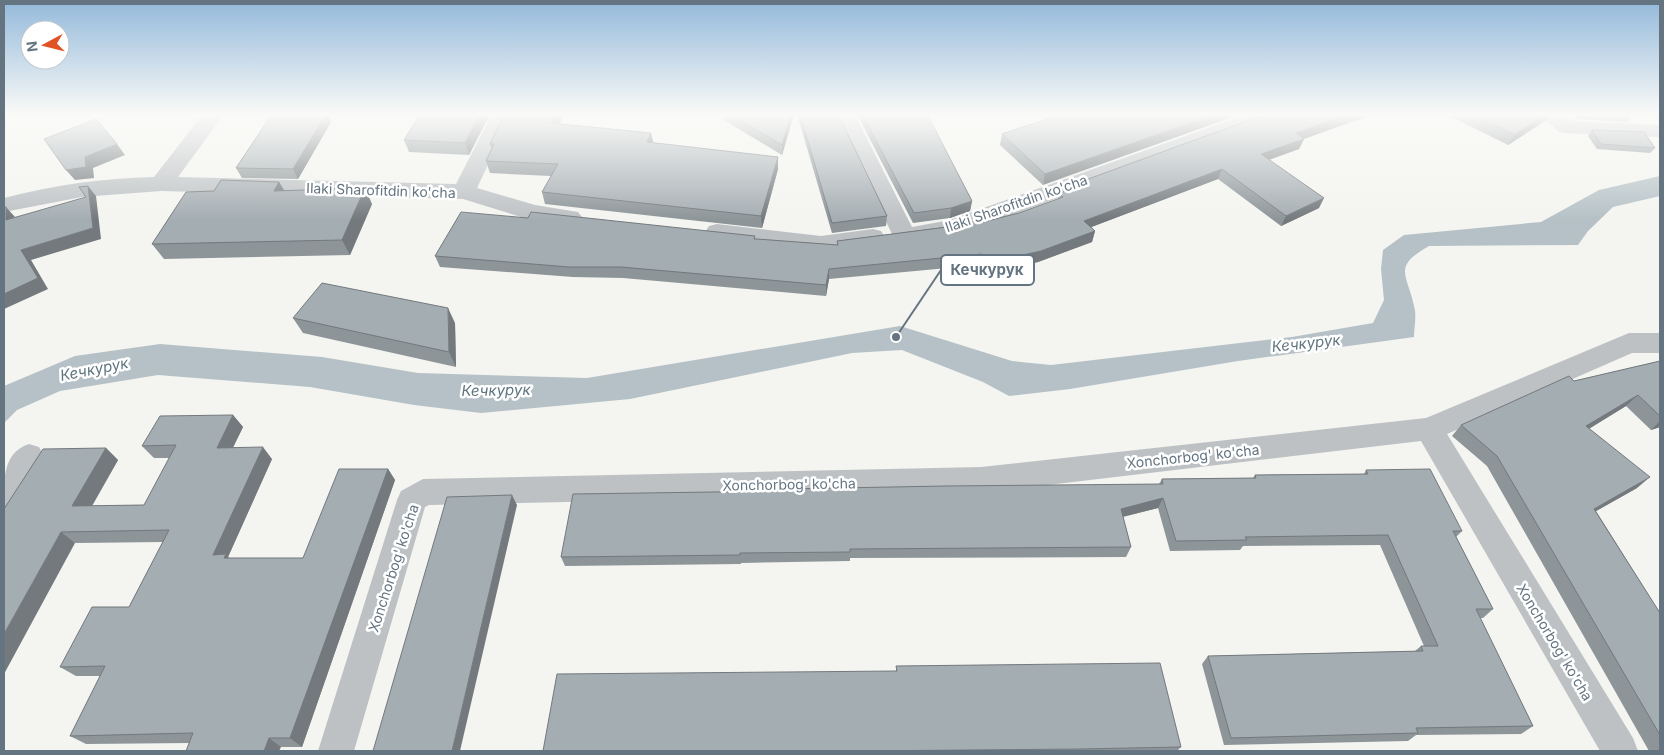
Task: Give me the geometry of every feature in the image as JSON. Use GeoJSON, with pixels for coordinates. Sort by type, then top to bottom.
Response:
{"type":"FeatureCollection","features":[{"type":"Feature","properties":{"kind":"street"},"geometry":{"type":"LineString","coordinates":[[161,184],[187,149]]}},
{"type":"Feature","properties":{"kind":"street"},"geometry":{"type":"LineString","coordinates":[[464,192],[485,149]]}},
{"type":"Feature","properties":{"kind":"street"},"geometry":{"type":"LineString","coordinates":[[864,149],[904,234]]}},
{"type":"Feature","properties":{"kind":"street","name":"Ilaki Sharofitdin ko'cha"},"geometry":{"type":"LineString","coordinates":[[692,230],[821,244],[953,228],[1169,149]]}},
{"type":"Feature","properties":{"kind":"street","name":"Ilaki Sharofitdin ko'cha"},"geometry":{"type":"LineString","coordinates":[[4,206],[32,197],[78,189],[119,184],[161,184],[464,192],[534,213],[593,219]]}},
{"type":"Feature","properties":{"kind":"street","name":"Xonchorbog' ko'cha"},"geometry":{"type":"LineString","coordinates":[[336,751],[412,500],[422,492],[981,480],[1429,430],[1629,343],[1660,343]]}},
{"type":"Feature","properties":{"kind":"street","name":"Xonchorbog' ko'cha"},"geometry":{"type":"LineString","coordinates":[[1429,430],[1620,751]]}},
{"type":"Feature","properties":{"kind":"street"},"geometry":{"type":"LineString","coordinates":[[4,496],[29,456]]}},
{"type":"Feature","properties":{"kind":"water"},"geometry":{"type":"Polygon","coordinates":[[[1660,176],[1660,196],[1613,207],[1588,231],[1578,245],[1429,246],[1417,253],[1406,266],[1405,272],[1415,310],[1414,337],[1238,361],[1070,389],[1009,396],[983,382],[902,350],[852,353],[630,399],[481,413],[414,405],[310,387],[158,375],[60,391],[17,410],[4,423],[4,386],[75,356],[160,344],[322,357],[418,373],[587,378],[900,326],[1012,361],[1051,365],[1292,337],[1373,323],[1384,300],[1381,269],[1383,250],[1404,235],[1541,222],[1599,190],[1660,176]]]}},
{"type":"Feature","properties":{"kind":"building"},"geometry":{"type":"Polygon","coordinates":[[[51,149],[104,149],[85,157],[86,167],[66,170],[51,149]]]}},
{"type":"Feature","properties":{"kind":"building"},"geometry":{"type":"Polygon","coordinates":[[[249,149],[305,149],[293,169],[236,168],[249,149]]]}},
{"type":"Feature","properties":{"kind":"building"},"geometry":{"type":"Polygon","coordinates":[[[492,149],[710,149],[778,157],[761,216],[542,192],[558,164],[486,161],[492,149]]]}},
{"type":"Feature","properties":{"kind":"building"},"geometry":{"type":"Polygon","coordinates":[[[810,149],[855,149],[887,216],[832,223],[810,149]]]}},
{"type":"Feature","properties":{"kind":"building"},"geometry":{"type":"Polygon","coordinates":[[[881,149],[945,149],[972,201],[951,208],[914,213],[881,149]]]}},
{"type":"Feature","properties":{"kind":"building"},"geometry":{"type":"Polygon","coordinates":[[[1018,149],[1116,149],[1045,174],[1018,149]]]}},
{"type":"Feature","properties":{"kind":"building"},"geometry":{"type":"Polygon","coordinates":[[[1170,149],[1275,149],[1261,154],[1324,198],[1286,216],[1222,169],[1084,221],[1095,231],[1041,251],[987,263],[982,254],[829,269],[826,285],[621,267],[569,267],[435,256],[461,212],[528,218],[531,212],[755,236],[754,239],[838,245],[837,241],[963,225],[981,219],[983,222],[1019,213],[1063,197],[1059,193],[1064,192],[1061,189],[1170,149]]]}},
{"type":"Feature","properties":{"kind":"building"},"geometry":{"type":"Polygon","coordinates":[[[221,180],[279,182],[274,191],[365,188],[342,240],[152,244],[186,192],[214,191],[221,180]]]}},
{"type":"Feature","properties":{"kind":"building"},"geometry":{"type":"Polygon","coordinates":[[[88,186],[93,228],[21,250],[38,278],[4,294],[4,207],[6,207],[6,220],[86,197],[79,187],[88,186]]]}},
{"type":"Feature","properties":{"kind":"building"},"geometry":{"type":"Polygon","coordinates":[[[322,283],[448,308],[449,352],[293,318],[322,283]]]}},
{"type":"Feature","properties":{"kind":"building"},"geometry":{"type":"Polygon","coordinates":[[[1660,361],[1660,416],[1638,395],[1586,426],[1650,477],[1594,509],[1660,613],[1660,735],[1497,456],[1461,425],[1569,376],[1574,381],[1660,361]]]}},
{"type":"Feature","properties":{"kind":"building"},"geometry":{"type":"Polygon","coordinates":[[[233,415],[217,448],[263,447],[213,555],[226,554],[224,558],[303,558],[339,469],[388,469],[290,738],[269,738],[264,751],[186,751],[193,733],[70,736],[105,666],[60,667],[92,607],[129,607],[169,530],[61,532],[4,634],[4,509],[43,449],[106,448],[72,506],[144,505],[176,445],[142,446],[160,416],[233,415]]]}},
{"type":"Feature","properties":{"kind":"building"},"geometry":{"type":"Polygon","coordinates":[[[1430,469],[1462,531],[1453,531],[1493,609],[1476,609],[1533,726],[1416,728],[1418,733],[1231,738],[1208,656],[1423,651],[1421,646],[1438,646],[1388,535],[1245,537],[1247,540],[1176,541],[1163,498],[1121,509],[1131,547],[850,549],[850,552],[561,557],[573,494],[784,491],[784,489],[945,486],[1163,484],[1162,479],[1256,478],[1255,475],[1368,474],[1366,470],[1430,469]]]}},
{"type":"Feature","properties":{"kind":"building"},"geometry":{"type":"Polygon","coordinates":[[[512,495],[452,751],[373,751],[447,497],[512,495]]]}},
{"type":"Feature","properties":{"kind":"building"},"geometry":{"type":"Polygon","coordinates":[[[1160,663],[1181,747],[857,751],[543,751],[557,674],[897,671],[896,666],[1160,663]]]}},
{"type":"Feature","properties":{"kind":"place","name":"Кечкурук"},"geometry":{"type":"Point","coordinates":[896,337]}}]}
